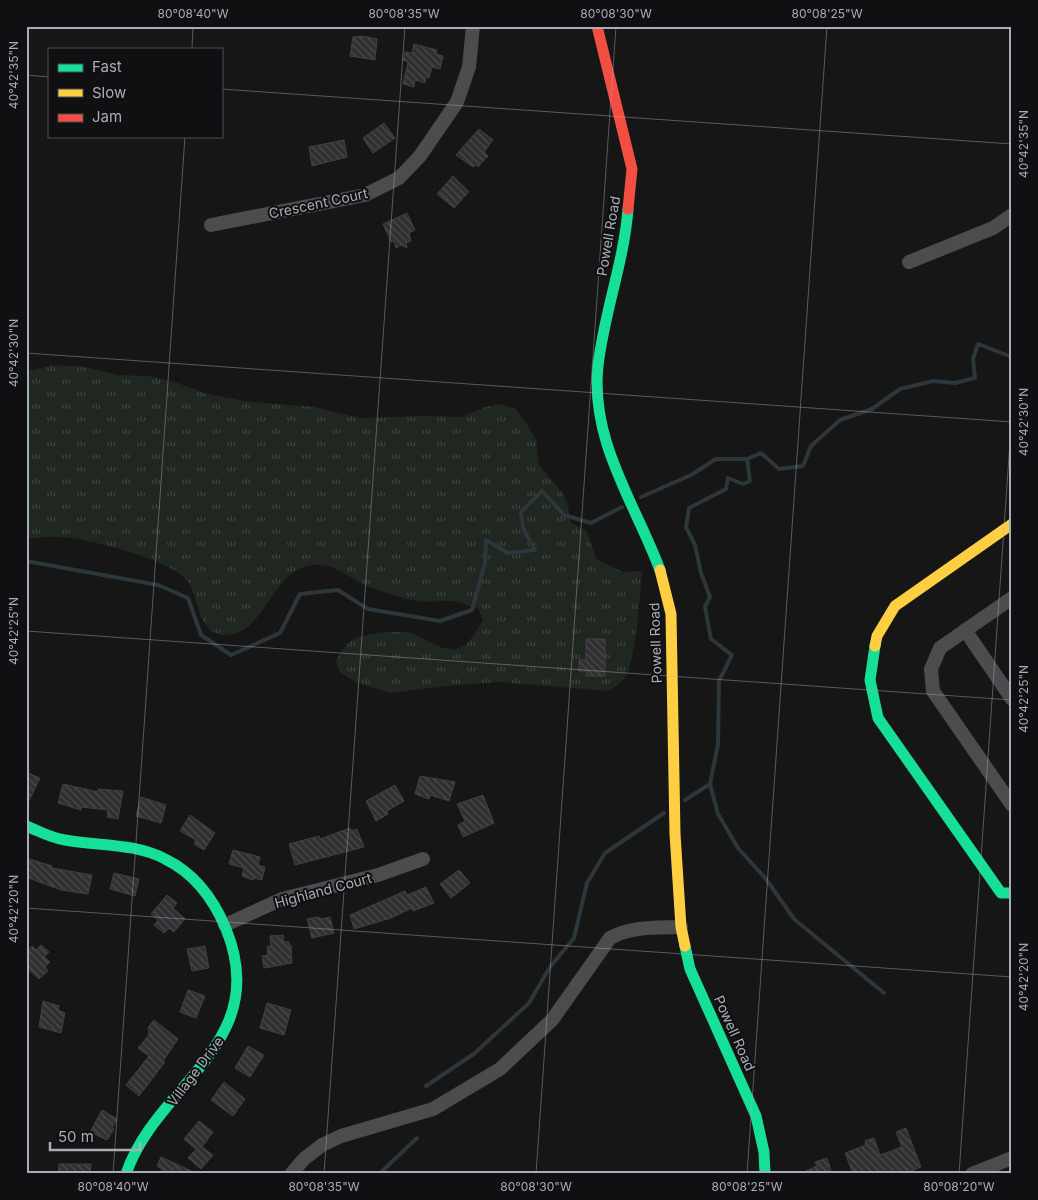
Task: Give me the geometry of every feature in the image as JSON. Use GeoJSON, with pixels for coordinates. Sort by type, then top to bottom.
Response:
{"type":"FeatureCollection","features":[{"type":"Feature","properties":{"kind":"street","name":"Crescent Court"},"geometry":{"type":"LineString","coordinates":[[211,225],[365,195],[399,178],[420,156],[457,102],[469,67],[473,26]]}},
{"type":"Feature","properties":{"kind":"street","name":"Powell Road"},"geometry":{"type":"LineString","coordinates":[[597,26],[624,130],[632,169],[627,225],[598,365],[599,402],[602,424],[611,458],[660,565],[668,595],[671,614],[675,834],[681,927],[690,969],[756,1116],[764,1152],[765,1174]]}},
{"type":"Feature","properties":{"kind":"street"},"geometry":{"type":"LineString","coordinates":[[909,262],[993,228],[1012,215]]}},
{"type":"Feature","properties":{"kind":"street"},"geometry":{"type":"LineString","coordinates":[[1012,524],[895,606],[877,636],[870,680],[878,718],[1001,893],[1012,892]]}},
{"type":"Feature","properties":{"kind":"street"},"geometry":{"type":"LineString","coordinates":[[1012,598],[940,648],[931,669],[933,691],[1012,805]]}},
{"type":"Feature","properties":{"kind":"street"},"geometry":{"type":"LineString","coordinates":[[965,630],[1012,699]]}},
{"type":"Feature","properties":{"kind":"street","name":"Village Drive"},"geometry":{"type":"LineString","coordinates":[[26,826],[64,840],[120,847],[166,859],[204,890],[218,908],[231,940],[236,976],[235,1005],[229,1023],[219,1042],[143,1137],[133,1153],[126,1174]]}},
{"type":"Feature","properties":{"kind":"street","name":"Highland Court"},"geometry":{"type":"LineString","coordinates":[[225,924],[282,899],[378,875],[423,859]]}},
{"type":"Feature","properties":{"kind":"street"},"geometry":{"type":"LineString","coordinates":[[292,1174],[304,1159],[322,1145],[341,1136],[433,1109],[500,1069],[552,1020],[610,938],[622,932],[636,929],[681,927]]}},
{"type":"Feature","properties":{"kind":"street"},"geometry":{"type":"LineString","coordinates":[[972,1174],[1012,1158]]}},
{"type":"Feature","properties":{"kind":"green space"},"geometry":{"type":"Polygon","coordinates":[[[56,365],[85,367],[119,375],[147,376],[175,382],[204,393],[243,401],[314,407],[359,418],[461,417],[485,407],[499,404],[516,409],[536,440],[539,465],[567,501],[571,523],[587,531],[596,559],[623,572],[642,571],[635,642],[629,669],[625,677],[607,691],[500,682],[390,693],[355,682],[340,672],[336,661],[350,642],[356,638],[368,635],[402,632],[414,634],[446,648],[459,648],[470,640],[483,620],[478,608],[452,601],[422,602],[406,599],[367,586],[328,566],[311,565],[301,568],[290,575],[281,584],[255,620],[245,629],[233,634],[219,634],[212,631],[206,625],[190,584],[175,571],[161,564],[107,545],[73,538],[43,537],[26,539],[26,371],[56,365]]]}},
{"type":"Feature","properties":{"kind":"building"},"geometry":{"type":"Polygon","coordinates":[[[362,36],[377,39],[375,60],[350,56],[353,37],[362,36]]]}},
{"type":"Feature","properties":{"kind":"building"},"geometry":{"type":"Polygon","coordinates":[[[414,44],[437,50],[436,54],[443,56],[440,69],[432,67],[429,78],[426,77],[425,83],[415,80],[414,87],[403,84],[408,62],[403,60],[405,52],[412,53],[414,44]]]}},
{"type":"Feature","properties":{"kind":"building"},"geometry":{"type":"Polygon","coordinates":[[[384,123],[395,138],[373,153],[363,138],[384,123]]]}},
{"type":"Feature","properties":{"kind":"building"},"geometry":{"type":"Polygon","coordinates":[[[479,129],[493,140],[484,152],[488,156],[478,167],[476,165],[473,167],[456,155],[479,129]]]}},
{"type":"Feature","properties":{"kind":"building"},"geometry":{"type":"Polygon","coordinates":[[[344,140],[347,157],[312,166],[309,147],[344,140]]]}},
{"type":"Feature","properties":{"kind":"building"},"geometry":{"type":"Polygon","coordinates":[[[453,176],[469,192],[454,208],[437,194],[453,176]]]}},
{"type":"Feature","properties":{"kind":"building"},"geometry":{"type":"Polygon","coordinates":[[[407,213],[415,230],[409,233],[411,241],[406,243],[407,248],[401,245],[396,248],[394,241],[391,242],[383,224],[407,213]]]}},
{"type":"Feature","properties":{"kind":"building"},"geometry":{"type":"Polygon","coordinates":[[[586,639],[605,639],[605,676],[586,676],[586,671],[579,671],[579,660],[586,660],[586,639]]]}},
{"type":"Feature","properties":{"kind":"building"},"geometry":{"type":"Polygon","coordinates":[[[26,772],[40,778],[26,807],[26,772]]]}},
{"type":"Feature","properties":{"kind":"building"},"geometry":{"type":"Polygon","coordinates":[[[420,776],[455,782],[449,801],[430,795],[429,799],[415,794],[420,776]]]}},
{"type":"Feature","properties":{"kind":"building"},"geometry":{"type":"Polygon","coordinates":[[[63,784],[98,792],[98,789],[123,791],[118,819],[107,817],[108,810],[81,807],[81,810],[58,803],[63,784]]]}},
{"type":"Feature","properties":{"kind":"building"},"geometry":{"type":"Polygon","coordinates":[[[395,785],[404,801],[387,811],[388,814],[376,821],[366,801],[395,785]]]}},
{"type":"Feature","properties":{"kind":"building"},"geometry":{"type":"Polygon","coordinates":[[[483,795],[494,823],[463,837],[458,825],[465,821],[457,804],[483,795]]]}},
{"type":"Feature","properties":{"kind":"building"},"geometry":{"type":"Polygon","coordinates":[[[141,797],[166,805],[161,823],[136,816],[141,797]]]}},
{"type":"Feature","properties":{"kind":"building"},"geometry":{"type":"Polygon","coordinates":[[[190,815],[215,833],[204,850],[194,844],[196,840],[180,831],[190,815]]]}},
{"type":"Feature","properties":{"kind":"building"},"geometry":{"type":"Polygon","coordinates":[[[350,828],[351,831],[357,829],[364,847],[295,865],[289,844],[319,836],[320,839],[350,828]]]}},
{"type":"Feature","properties":{"kind":"building"},"geometry":{"type":"Polygon","coordinates":[[[233,850],[260,857],[258,865],[265,867],[262,880],[254,878],[253,880],[242,876],[244,868],[229,864],[233,850]]]}},
{"type":"Feature","properties":{"kind":"building"},"geometry":{"type":"Polygon","coordinates":[[[29,859],[52,866],[52,868],[92,875],[88,894],[61,890],[26,877],[29,859]]]}},
{"type":"Feature","properties":{"kind":"building"},"geometry":{"type":"Polygon","coordinates":[[[459,870],[470,883],[451,898],[440,884],[459,870]]]}},
{"type":"Feature","properties":{"kind":"building"},"geometry":{"type":"Polygon","coordinates":[[[114,873],[139,879],[135,896],[110,889],[114,873]]]}},
{"type":"Feature","properties":{"kind":"building"},"geometry":{"type":"Polygon","coordinates":[[[426,887],[434,903],[413,911],[412,908],[391,918],[354,929],[350,915],[405,891],[407,895],[426,887]]]}},
{"type":"Feature","properties":{"kind":"building"},"geometry":{"type":"Polygon","coordinates":[[[167,895],[177,903],[173,908],[185,919],[174,932],[169,928],[164,933],[154,925],[158,920],[151,914],[167,895]]]}},
{"type":"Feature","properties":{"kind":"building"},"geometry":{"type":"Polygon","coordinates":[[[317,917],[322,919],[330,917],[334,933],[312,938],[307,919],[317,917]]]}},
{"type":"Feature","properties":{"kind":"building"},"geometry":{"type":"Polygon","coordinates":[[[283,935],[284,942],[289,942],[289,945],[291,945],[292,963],[264,968],[262,956],[268,955],[267,947],[271,946],[270,936],[283,935]]]}},
{"type":"Feature","properties":{"kind":"building"},"geometry":{"type":"Polygon","coordinates":[[[41,945],[49,952],[44,957],[50,962],[45,967],[48,971],[39,979],[26,967],[26,952],[32,946],[36,950],[41,945]]]}},
{"type":"Feature","properties":{"kind":"building"},"geometry":{"type":"Polygon","coordinates":[[[205,946],[209,968],[192,971],[187,949],[205,946]]]}},
{"type":"Feature","properties":{"kind":"building"},"geometry":{"type":"Polygon","coordinates":[[[188,990],[205,996],[196,1018],[180,1012],[188,990]]]}},
{"type":"Feature","properties":{"kind":"building"},"geometry":{"type":"Polygon","coordinates":[[[43,1001],[59,1006],[58,1010],[65,1013],[61,1033],[39,1027],[43,1001]]]}},
{"type":"Feature","properties":{"kind":"building"},"geometry":{"type":"Polygon","coordinates":[[[267,1003],[291,1010],[284,1035],[260,1028],[267,1003]]]}},
{"type":"Feature","properties":{"kind":"building"},"geometry":{"type":"Polygon","coordinates":[[[154,1020],[178,1039],[163,1061],[165,1062],[139,1096],[126,1085],[149,1056],[138,1048],[149,1035],[148,1028],[154,1020]]]}},
{"type":"Feature","properties":{"kind":"building"},"geometry":{"type":"Polygon","coordinates":[[[248,1046],[264,1055],[250,1077],[235,1068],[248,1046]]]}},
{"type":"Feature","properties":{"kind":"building"},"geometry":{"type":"Polygon","coordinates":[[[224,1082],[245,1099],[233,1116],[211,1100],[224,1082]]]}},
{"type":"Feature","properties":{"kind":"building"},"geometry":{"type":"Polygon","coordinates":[[[102,1110],[117,1119],[112,1128],[114,1129],[107,1140],[90,1132],[102,1110]]]}},
{"type":"Feature","properties":{"kind":"building"},"geometry":{"type":"Polygon","coordinates":[[[199,1121],[213,1132],[202,1147],[213,1155],[201,1169],[188,1158],[196,1149],[184,1139],[199,1121]]]}},
{"type":"Feature","properties":{"kind":"building"},"geometry":{"type":"Polygon","coordinates":[[[906,1128],[921,1167],[904,1174],[853,1174],[845,1153],[866,1145],[865,1141],[874,1138],[880,1155],[902,1147],[896,1132],[906,1128]]]}},
{"type":"Feature","properties":{"kind":"building"},"geometry":{"type":"Polygon","coordinates":[[[161,1157],[198,1174],[159,1174],[162,1169],[157,1166],[161,1157]]]}},
{"type":"Feature","properties":{"kind":"building"},"geometry":{"type":"Polygon","coordinates":[[[827,1158],[832,1174],[799,1174],[817,1166],[815,1162],[827,1158]]]}},
{"type":"Feature","properties":{"kind":"building"},"geometry":{"type":"Polygon","coordinates":[[[59,1164],[91,1164],[90,1174],[58,1174],[59,1164]]]}},
{"type":"Feature","properties":{"kind":"waterway"},"geometry":{"type":"LineString","coordinates":[[641,497],[691,475],[716,459],[747,459],[761,453],[779,469],[803,466],[811,446],[840,420],[872,409],[900,389],[933,381],[955,383],[975,378],[973,359],[978,344],[1012,357]]}},
{"type":"Feature","properties":{"kind":"waterway"},"geometry":{"type":"LineString","coordinates":[[747,459],[750,481],[743,484],[728,478],[726,489],[689,508],[686,527],[695,545],[701,573],[710,597],[705,607],[711,639],[732,655],[719,681],[718,744],[710,784],[718,814],[738,848],[766,879],[794,919],[884,993]]}},
{"type":"Feature","properties":{"kind":"waterway"},"geometry":{"type":"LineString","coordinates":[[26,561],[158,585],[188,598],[201,635],[231,655],[280,633],[300,594],[338,590],[368,609],[440,621],[472,610],[485,563],[486,540],[508,553],[535,550],[523,528],[521,512],[542,491],[564,515],[591,523],[622,507]]}},
{"type":"Feature","properties":{"kind":"waterway"},"geometry":{"type":"LineString","coordinates":[[685,800],[710,784]]}},
{"type":"Feature","properties":{"kind":"waterway"},"geometry":{"type":"LineString","coordinates":[[426,1086],[475,1053],[529,1003],[550,967],[574,938],[587,883],[605,853],[664,813]]}},
{"type":"Feature","properties":{"kind":"waterway"},"geometry":{"type":"LineString","coordinates":[[379,1174],[417,1138]]}},
{"type":"Feature","properties":{"kind":"traffic: fast"},"geometry":{"type":"LineString","coordinates":[[628,209],[626,229],[601,346],[597,394],[608,446],[627,496],[660,570]]}},
{"type":"Feature","properties":{"kind":"traffic: fast"},"geometry":{"type":"LineString","coordinates":[[875,646],[870,680],[878,718],[1001,893],[1012,893]]}},
{"type":"Feature","properties":{"kind":"traffic: fast"},"geometry":{"type":"LineString","coordinates":[[26,826],[60,839],[141,850],[165,859],[185,872],[202,888],[226,929],[236,969],[234,1003],[223,1033],[205,1061],[161,1114],[141,1142],[126,1174]]}},
{"type":"Feature","properties":{"kind":"traffic: fast"},"geometry":{"type":"LineString","coordinates":[[685,946],[690,969],[756,1116],[764,1152],[765,1174]]}},
{"type":"Feature","properties":{"kind":"traffic: slow"},"geometry":{"type":"LineString","coordinates":[[875,646],[877,636],[895,606],[1012,524]]}},
{"type":"Feature","properties":{"kind":"traffic: slow"},"geometry":{"type":"LineString","coordinates":[[660,570],[671,614],[675,834],[681,927],[685,946]]}},
{"type":"Feature","properties":{"kind":"traffic: jam"},"geometry":{"type":"LineString","coordinates":[[597,26],[632,169],[628,209]]}}]}
